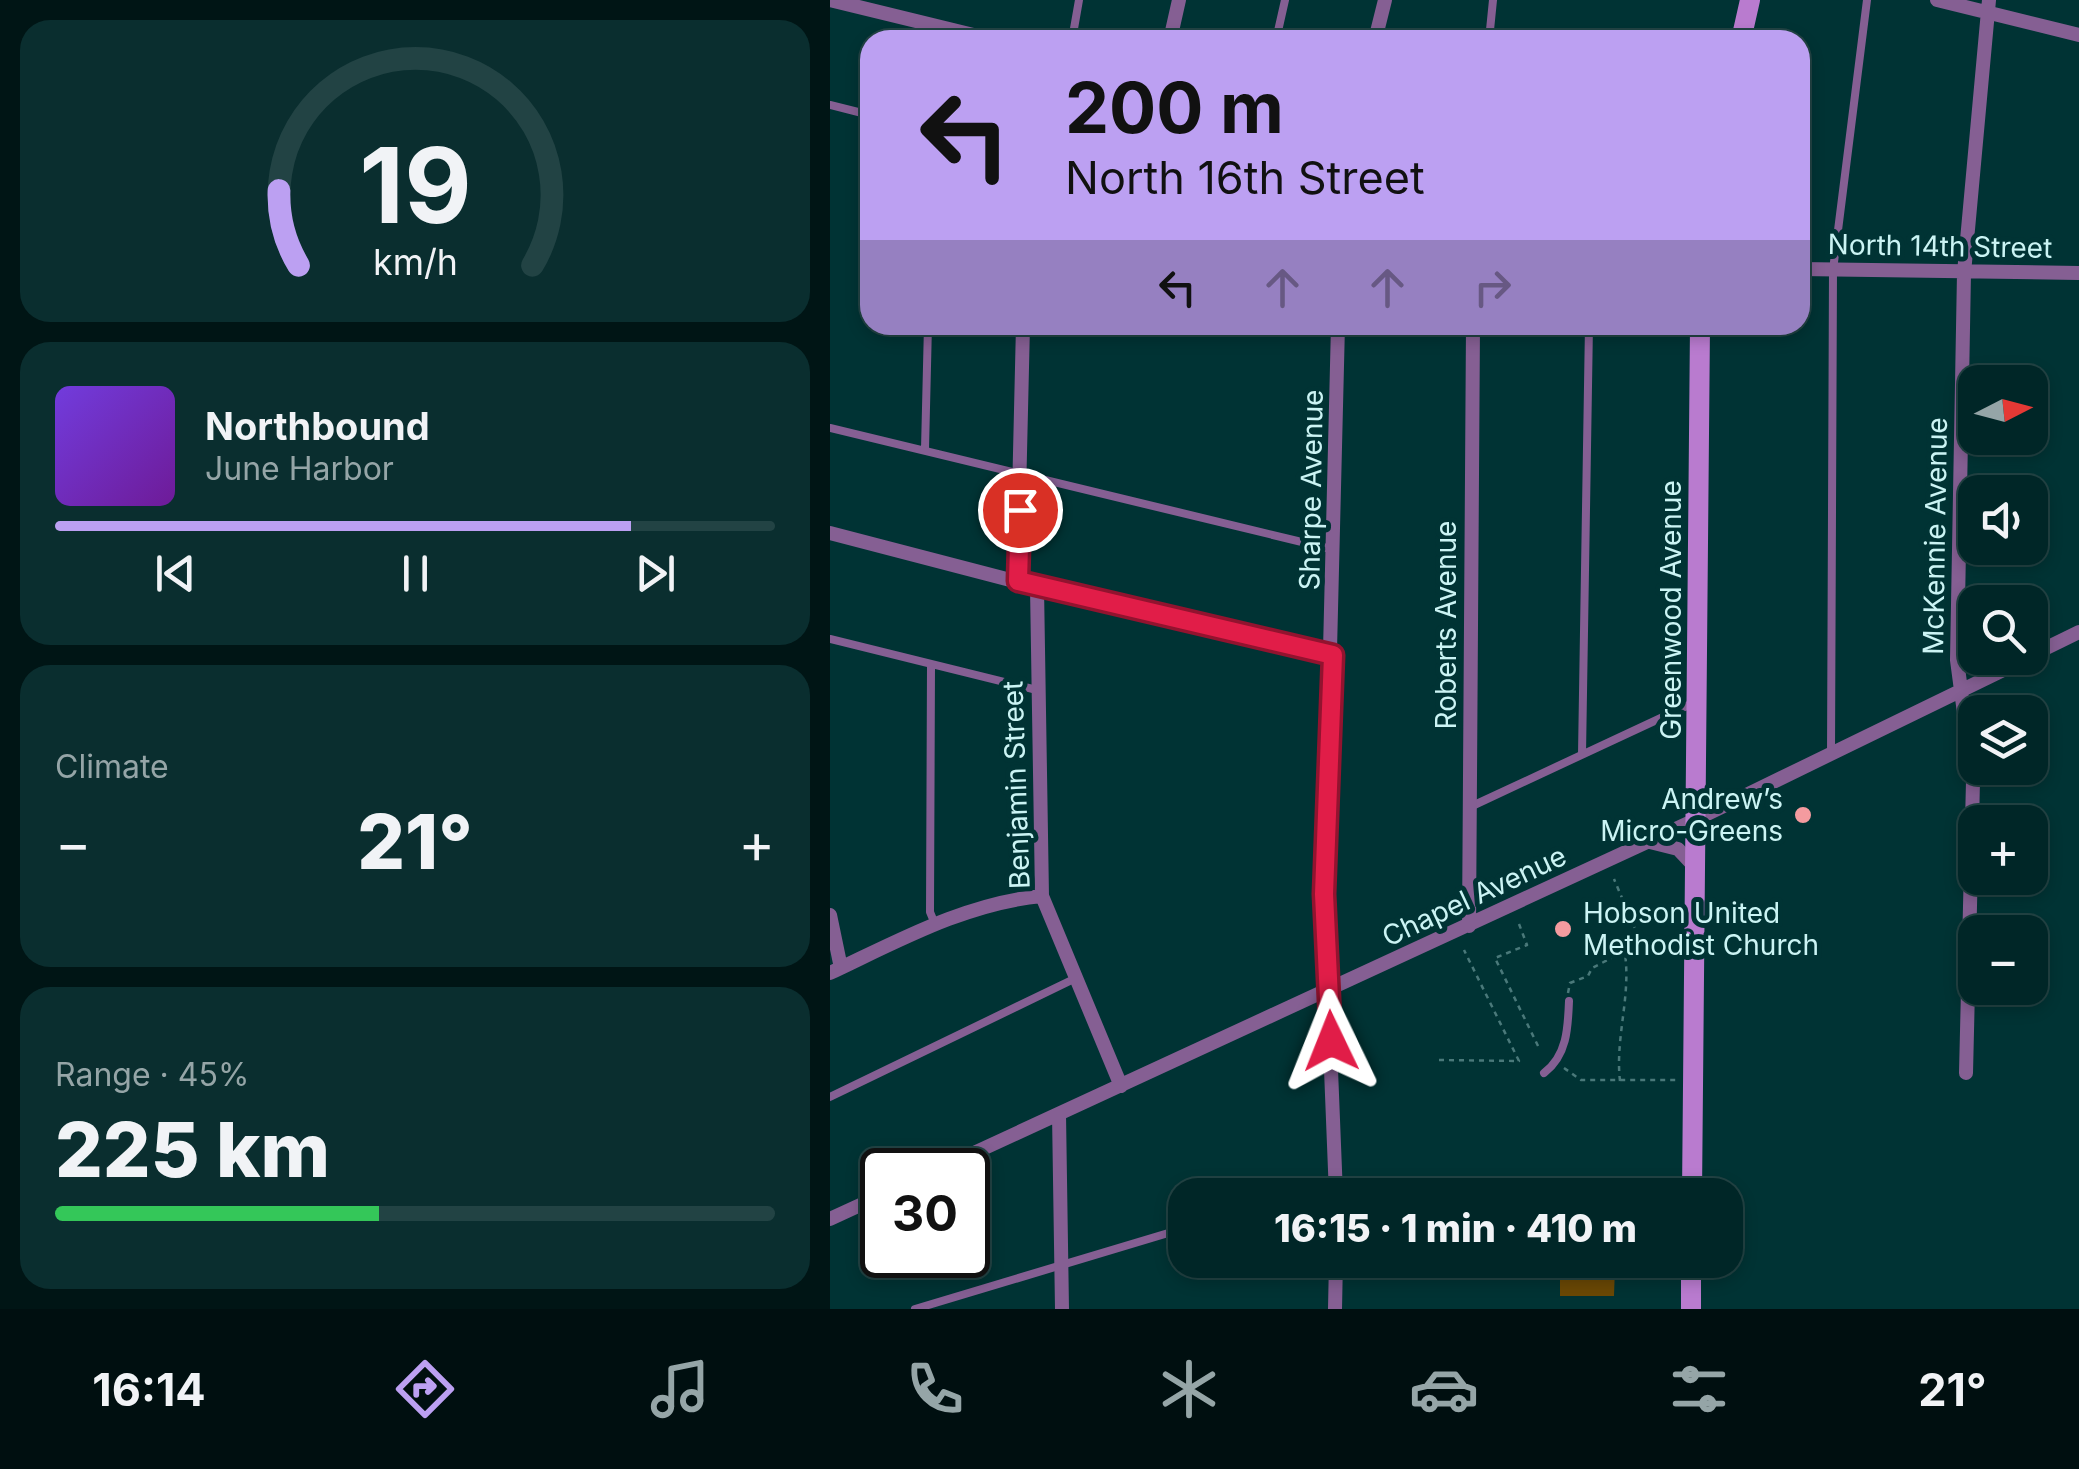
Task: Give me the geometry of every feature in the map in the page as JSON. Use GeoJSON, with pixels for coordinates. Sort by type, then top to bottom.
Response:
{"type":"FeatureCollection","features":[{"type":"Feature","properties":{"kind":"street"},"geometry":{"type":"LineString","coordinates":[[830,0],[953,30]]}},
{"type":"Feature","properties":{"kind":"street"},"geometry":{"type":"LineString","coordinates":[[1172,30],[1179,0]]}},
{"type":"Feature","properties":{"kind":"street"},"geometry":{"type":"LineString","coordinates":[[1378,30],[1385,0]]}},
{"type":"Feature","properties":{"kind":"street"},"geometry":{"type":"LineString","coordinates":[[1743,30],[1750,0]]}},
{"type":"Feature","properties":{"kind":"street"},"geometry":{"type":"LineString","coordinates":[[1937,0],[1987,6],[2079,35]]}},
{"type":"Feature","properties":{"kind":"street","name":"McKennie Avenue"},"geometry":{"type":"LineString","coordinates":[[1966,1073],[1973,781],[1960,691],[1964,273],[1987,6]]}},
{"type":"Feature","properties":{"kind":"street","name":"North 14th Street"},"geometry":{"type":"LineString","coordinates":[[1810,269],[2079,273]]}},
{"type":"Feature","properties":{"kind":"street"},"geometry":{"type":"LineString","coordinates":[[1018,581],[1023,335]]}},
{"type":"Feature","properties":{"kind":"street","name":"Sharpe Avenue"},"geometry":{"type":"LineString","coordinates":[[1336,1178],[1324,894],[1336,550],[1338,335]]}},
{"type":"Feature","properties":{"kind":"street","name":"Roberts Avenue"},"geometry":{"type":"LineString","coordinates":[[1470,926],[1473,335]]}},
{"type":"Feature","properties":{"kind":"street","name":"Greenwood Avenue"},"geometry":{"type":"LineString","coordinates":[[1692,1178],[1700,335]]}},
{"type":"Feature","properties":{"kind":"street"},"geometry":{"type":"LineString","coordinates":[[830,533],[1037,587],[1333,655]]}},
{"type":"Feature","properties":{"kind":"street","name":"Benjamin Street"},"geometry":{"type":"LineString","coordinates":[[1037,587],[1042,896],[1121,1086]]}},
{"type":"Feature","properties":{"kind":"street","name":"Chapel Avenue"},"geometry":{"type":"LineString","coordinates":[[2048,648],[2079,632]]}},
{"type":"Feature","properties":{"kind":"street","name":"Chapel Avenue"},"geometry":{"type":"LineString","coordinates":[[985,1148],[1649,842],[1992,675]]}},
{"type":"Feature","properties":{"kind":"street"},"geometry":{"type":"LineString","coordinates":[[1649,842],[1678,849],[1696,869]]}},
{"type":"Feature","properties":{"kind":"street"},"geometry":{"type":"LineString","coordinates":[[830,914],[835,970],[936,924],[992,904],[1042,896]]}},
{"type":"Feature","properties":{"kind":"street"},"geometry":{"type":"LineString","coordinates":[[1058,1114],[1062,1309]]}},
{"type":"Feature","properties":{"kind":"street"},"geometry":{"type":"LineString","coordinates":[[830,1220],[860,1206]]}},
{"type":"Feature","properties":{"kind":"street"},"geometry":{"type":"LineString","coordinates":[[1336,1278],[1336,1309]]}},
{"type":"Feature","properties":{"kind":"street"},"geometry":{"type":"LineString","coordinates":[[1691,1309],[1692,1278]]}},
{"type":"Feature","properties":{"kind":"lane"},"geometry":{"type":"LineString","coordinates":[[1074,30],[1080,0]]}},
{"type":"Feature","properties":{"kind":"lane"},"geometry":{"type":"LineString","coordinates":[[1278,30],[1285,0]]}},
{"type":"Feature","properties":{"kind":"lane"},"geometry":{"type":"LineString","coordinates":[[1490,30],[1493,0]]}},
{"type":"Feature","properties":{"kind":"lane"},"geometry":{"type":"LineString","coordinates":[[1831,754],[1833,270],[1868,0]]}},
{"type":"Feature","properties":{"kind":"lane"},"geometry":{"type":"LineString","coordinates":[[830,105],[860,113]]}},
{"type":"Feature","properties":{"kind":"lane"},"geometry":{"type":"LineString","coordinates":[[925,449],[928,335]]}},
{"type":"Feature","properties":{"kind":"lane"},"geometry":{"type":"LineString","coordinates":[[1582,754],[1589,335]]}},
{"type":"Feature","properties":{"kind":"lane"},"geometry":{"type":"LineString","coordinates":[[830,428],[1336,550]]}},
{"type":"Feature","properties":{"kind":"lane"},"geometry":{"type":"LineString","coordinates":[[830,639],[1037,690]]}},
{"type":"Feature","properties":{"kind":"lane"},"geometry":{"type":"LineString","coordinates":[[931,666],[930,912],[936,924]]}},
{"type":"Feature","properties":{"kind":"lane"},"geometry":{"type":"LineString","coordinates":[[1470,807],[1698,701]]}},
{"type":"Feature","properties":{"kind":"lane"},"geometry":{"type":"LineString","coordinates":[[830,1097],[1076,978]]}},
{"type":"Feature","properties":{"kind":"lane"},"geometry":{"type":"LineString","coordinates":[[1544,1073],[1556,1064],[1568,1034],[1568,997]]}},
{"type":"Feature","properties":{"kind":"lane"},"geometry":{"type":"LineString","coordinates":[[914,1309],[1168,1233]]}},
{"type":"Feature","properties":{"kind":"path"},"geometry":{"type":"LineString","coordinates":[[1568,997],[1570,982],[1641,944],[1614,878]]}},
{"type":"Feature","properties":{"kind":"path"},"geometry":{"type":"LineString","coordinates":[[1519,924],[1526,945],[1495,958],[1540,1050]]}},
{"type":"Feature","properties":{"kind":"path"},"geometry":{"type":"LineString","coordinates":[[1439,1060],[1519,1061],[1464,950]]}},
{"type":"Feature","properties":{"kind":"path"},"geometry":{"type":"LineString","coordinates":[[1620,1080],[1618,1058],[1629,983],[1624,952]]}},
{"type":"Feature","properties":{"kind":"path"},"geometry":{"type":"LineString","coordinates":[[1562,1068],[1581,1080],[1678,1079]]}},
{"type":"Feature","properties":{"kind":"shaded area"},"geometry":{"type":"Polygon","coordinates":[[[1560,1278],[1615,1278],[1614,1296],[1560,1296],[1560,1278]]]}},
{"type":"Feature","properties":{"kind":"place","name":"Andrew’s Micro-Greens"},"geometry":{"type":"Point","coordinates":[1803,815]}},
{"type":"Feature","properties":{"kind":"place","name":"Hobson United Methodist Church"},"geometry":{"type":"Point","coordinates":[1563,929]}},
{"type":"Feature","properties":{"kind":"route"},"geometry":{"type":"LineString","coordinates":[[1020,510],[1018,581],[1333,655],[1324,894],[1331,1041]]}}]}
